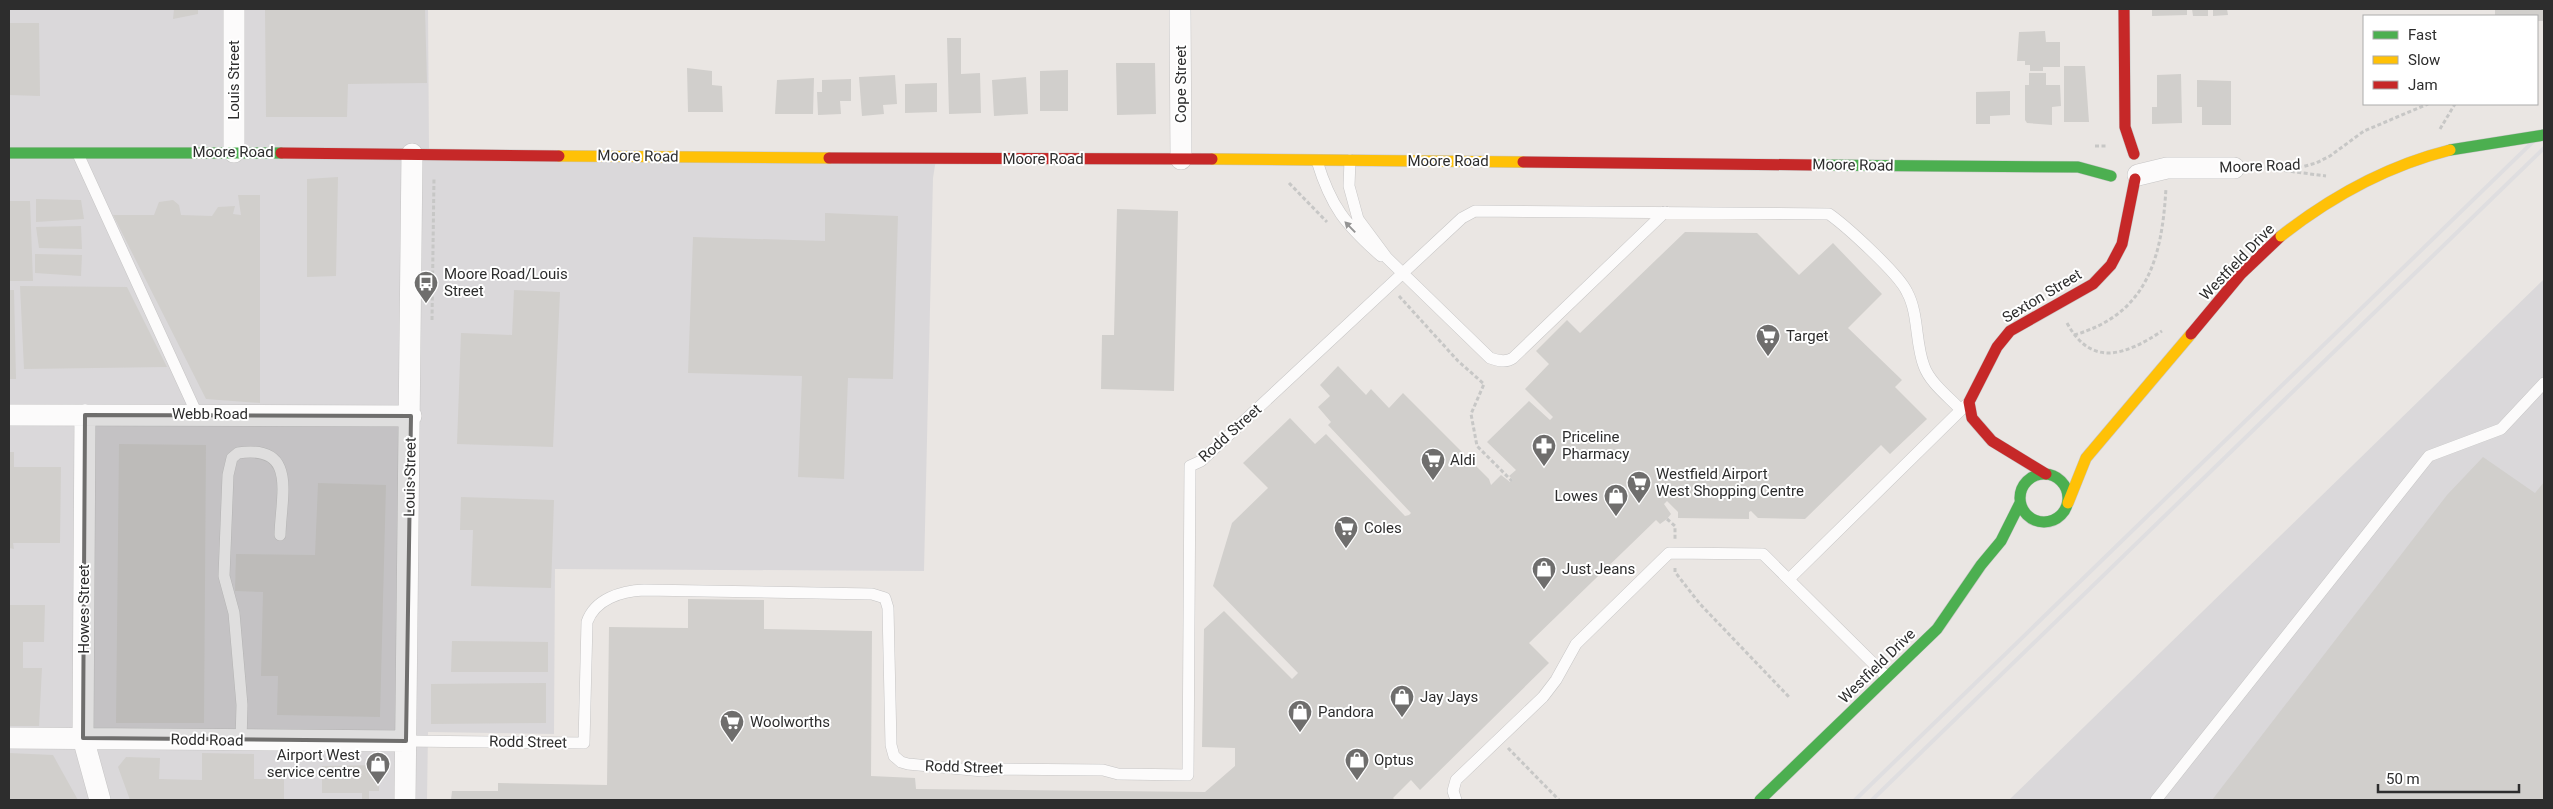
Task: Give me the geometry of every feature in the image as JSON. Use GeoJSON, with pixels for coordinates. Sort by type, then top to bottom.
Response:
{"type":"FeatureCollection","features":[{"type":"Feature","properties":{"kind":"street","name":"Louis Street"},"geometry":{"type":"LineString","coordinates":[[234,9],[234,152]]}},
{"type":"Feature","properties":{"kind":"street","name":"Cope Street"},"geometry":{"type":"LineString","coordinates":[[1180,9],[1181,159]]}},
{"type":"Feature","properties":{"kind":"street","name":"Sexton Street"},"geometry":{"type":"LineString","coordinates":[[2124,9],[2124,126],[2115,171],[2124,229]]}},
{"type":"Feature","properties":{"kind":"street","name":"Sexton Street"},"geometry":{"type":"LineString","coordinates":[[1965,406],[2006,334],[2017,325],[2093,284],[2104,274],[2117,255],[2137,167],[2124,126]]}},
{"type":"Feature","properties":{"kind":"street","name":"Westfield Drive"},"geometry":{"type":"LineString","coordinates":[[2068,503],[2086,458],[2241,274],[2281,236],[2339,195],[2398,166],[2464,148],[2544,135]]}},
{"type":"Feature","properties":{"kind":"street","name":"Moore Road"},"geometry":{"type":"LineString","coordinates":[[9,152],[234,152],[875,159],[1350,160],[2078,168],[2115,171]]}},
{"type":"Feature","properties":{"kind":"street","name":"Louis Street"},"geometry":{"type":"LineString","coordinates":[[405,800],[411,416],[412,154]]}},
{"type":"Feature","properties":{"kind":"street","name":"Moore Road"},"geometry":{"type":"LineString","coordinates":[[2137,167],[2234,168]]}},
{"type":"Feature","properties":{"kind":"street"},"geometry":{"type":"LineString","coordinates":[[2137,167],[2125,183],[2115,171],[2137,167]]}},
{"type":"Feature","properties":{"kind":"street"},"geometry":{"type":"LineString","coordinates":[[1965,406],[1972,418],[2006,461]]}},
{"type":"Feature","properties":{"kind":"street","name":"Webb Road"},"geometry":{"type":"LineString","coordinates":[[9,415],[411,416]]}},
{"type":"Feature","properties":{"kind":"street","name":"Howes Street"},"geometry":{"type":"LineString","coordinates":[[85,415],[83,738],[100,800]]}},
{"type":"Feature","properties":{"kind":"street"},"geometry":{"type":"LineString","coordinates":[[1992,441],[2047,474],[2057,477],[2064,484],[2068,493],[2068,503],[2060,516],[2051,521],[2038,521],[2030,517],[2020,499],[2014,477]]}},
{"type":"Feature","properties":{"kind":"street","name":"Westfield Drive"},"geometry":{"type":"LineString","coordinates":[[2047,474],[2086,458]]}},
{"type":"Feature","properties":{"kind":"street"},"geometry":{"type":"LineString","coordinates":[[2020,499],[2028,479],[2038,474],[2047,474]]}},
{"type":"Feature","properties":{"kind":"street","name":"Westfield Drive"},"geometry":{"type":"LineString","coordinates":[[1760,800],[1937,629],[1981,565],[2001,541],[2020,499]]}},
{"type":"Feature","properties":{"kind":"street","name":"Westfield Drive"},"geometry":{"type":"LineString","coordinates":[[2001,541],[2021,530],[2051,521]]}},
{"type":"Feature","properties":{"kind":"street","name":"Rodd Road"},"geometry":{"type":"LineString","coordinates":[[9,738],[406,741]]}},
{"type":"Feature","properties":{"kind":"lane"},"geometry":{"type":"LineString","coordinates":[[78,153],[197,414]]}},
{"type":"Feature","properties":{"kind":"lane"},"geometry":{"type":"LineString","coordinates":[[1317,160],[1327,192],[1338,213],[1370,246],[1382,257],[1387,258]]}},
{"type":"Feature","properties":{"kind":"lane"},"geometry":{"type":"LineString","coordinates":[[1350,160],[1349,186],[1358,219],[1387,258],[1490,358],[1498,361],[1509,361],[1664,212]]}},
{"type":"Feature","properties":{"kind":"lane","name":"Rodd Street"},"geometry":{"type":"LineString","coordinates":[[406,741],[584,743],[587,622],[590,614],[601,602],[625,593],[644,590],[872,594],[884,598],[888,608],[891,745],[894,756],[901,762],[954,770],[1103,770],[1118,774],[1188,775],[1190,466],[1202,461],[1402,272],[1462,218],[1475,211],[1829,214],[1900,281],[1908,292],[1924,367],[1939,388],[1965,406]]}},
{"type":"Feature","properties":{"kind":"lane"},"geometry":{"type":"LineString","coordinates":[[2156,800],[2429,456],[2501,429],[2544,383]]}},
{"type":"Feature","properties":{"kind":"lane"},"geometry":{"type":"LineString","coordinates":[[1789,579],[1965,406]]}},
{"type":"Feature","properties":{"kind":"lane"},"geometry":{"type":"LineString","coordinates":[[241,741],[242,705],[234,613],[224,576],[228,474],[232,458],[238,453],[267,454],[277,459],[282,469],[280,535]]}},
{"type":"Feature","properties":{"kind":"lane"},"geometry":{"type":"LineString","coordinates":[[1456,800],[1453,791],[1456,780],[1543,697],[1556,680],[1576,644],[1663,557],[1675,551],[1763,554],[1887,677]]}},
{"type":"Feature","properties":{"kind":"path","name":"Moore Road"},"geometry":{"type":"LineString","coordinates":[[2234,168],[2302,167],[2316,163],[2330,156],[2364,131],[2426,105]]}},
{"type":"Feature","properties":{"kind":"path"},"geometry":{"type":"LineString","coordinates":[[2074,335],[2108,323],[2122,311],[2145,280],[2154,263],[2164,223],[2167,168]]}},
{"type":"Feature","properties":{"kind":"path"},"geometry":{"type":"LineString","coordinates":[[432,325],[434,176],[438,173]]}},
{"type":"Feature","properties":{"kind":"path"},"geometry":{"type":"LineString","coordinates":[[1283,179],[1329,224]]}},
{"type":"Feature","properties":{"kind":"path"},"geometry":{"type":"LineString","coordinates":[[1389,286],[1458,361],[1484,384],[1471,414],[1477,446],[1512,481]]}},
{"type":"Feature","properties":{"kind":"path"},"geometry":{"type":"LineString","coordinates":[[2056,304],[2074,335],[2090,349],[2110,354],[2124,352],[2138,346],[2166,328]]}},
{"type":"Feature","properties":{"kind":"path"},"geometry":{"type":"LineString","coordinates":[[1667,519],[1674,526],[1675,572],[1694,596],[1790,698]]}},
{"type":"Feature","properties":{"kind":"path"},"geometry":{"type":"LineString","coordinates":[[1499,739],[1559,800]]}},
{"type":"Feature","properties":{"kind":"highlighted area"},"geometry":{"type":"Polygon","coordinates":[[[85,415],[411,416],[406,741],[83,738],[85,415]]]}},
{"type":"Feature","properties":{"kind":"shaded area"},"geometry":{"type":"Polygon","coordinates":[[[9,9],[428,9],[429,153],[936,159],[933,178],[924,571],[555,569],[554,734],[428,732],[427,800],[9,800],[9,9]]]}},
{"type":"Feature","properties":{"kind":"shaded area"},"geometry":{"type":"Polygon","coordinates":[[[2544,279],[2544,800],[2009,800],[2544,279]]]}},
{"type":"Feature","properties":{"kind":"building"},"geometry":{"type":"Polygon","coordinates":[[[174,9],[198,9],[198,14],[173,19],[174,9]]]}},
{"type":"Feature","properties":{"kind":"building"},"geometry":{"type":"Polygon","coordinates":[[[265,9],[425,9],[427,83],[348,84],[347,117],[266,117],[265,9]]]}},
{"type":"Feature","properties":{"kind":"building"},"geometry":{"type":"Polygon","coordinates":[[[2152,9],[2187,9],[2187,15],[2152,16],[2152,9]]]}},
{"type":"Feature","properties":{"kind":"building"},"geometry":{"type":"Polygon","coordinates":[[[2192,9],[2208,9],[2208,16],[2193,16],[2192,9]]]}},
{"type":"Feature","properties":{"kind":"building"},"geometry":{"type":"Polygon","coordinates":[[[2213,9],[2227,9],[2228,15],[2213,16],[2213,9]]]}},
{"type":"Feature","properties":{"kind":"building"},"geometry":{"type":"Polygon","coordinates":[[[2495,9],[2544,9],[2544,21],[2538,21],[2538,15],[2495,15],[2495,9]]]}},
{"type":"Feature","properties":{"kind":"building"},"geometry":{"type":"Polygon","coordinates":[[[9,23],[39,23],[40,96],[9,95],[9,23]]]}},
{"type":"Feature","properties":{"kind":"building"},"geometry":{"type":"Polygon","coordinates":[[[2045,31],[2046,42],[2060,42],[2060,67],[2043,67],[2043,71],[2030,71],[2030,65],[2025,65],[2025,61],[2017,61],[2019,32],[2045,31]]]}},
{"type":"Feature","properties":{"kind":"building"},"geometry":{"type":"Polygon","coordinates":[[[947,38],[961,38],[961,74],[980,73],[981,113],[949,114],[947,38]]]}},
{"type":"Feature","properties":{"kind":"building"},"geometry":{"type":"Polygon","coordinates":[[[1116,63],[1155,63],[1156,114],[1117,115],[1116,63]]]}},
{"type":"Feature","properties":{"kind":"building"},"geometry":{"type":"Polygon","coordinates":[[[2064,66],[2085,66],[2089,122],[2064,122],[2064,66]]]}},
{"type":"Feature","properties":{"kind":"building"},"geometry":{"type":"Polygon","coordinates":[[[687,68],[712,71],[712,85],[722,86],[723,112],[688,112],[687,68]]]}},
{"type":"Feature","properties":{"kind":"building"},"geometry":{"type":"Polygon","coordinates":[[[1068,70],[1068,111],[1040,111],[1040,71],[1068,70]]]}},
{"type":"Feature","properties":{"kind":"building"},"geometry":{"type":"Polygon","coordinates":[[[2029,73],[2046,73],[2046,85],[2060,85],[2061,106],[2052,107],[2052,125],[2027,123],[2025,120],[2025,85],[2029,85],[2029,73]]]}},
{"type":"Feature","properties":{"kind":"building"},"geometry":{"type":"Polygon","coordinates":[[[2181,74],[2182,123],[2152,124],[2152,107],[2157,107],[2157,75],[2181,74]]]}},
{"type":"Feature","properties":{"kind":"building"},"geometry":{"type":"Polygon","coordinates":[[[895,75],[897,104],[883,105],[884,114],[862,116],[859,77],[895,75]]]}},
{"type":"Feature","properties":{"kind":"building"},"geometry":{"type":"Polygon","coordinates":[[[1026,77],[1028,114],[994,116],[992,80],[1026,77]]]}},
{"type":"Feature","properties":{"kind":"building"},"geometry":{"type":"Polygon","coordinates":[[[814,78],[813,114],[775,114],[777,80],[814,78]]]}},
{"type":"Feature","properties":{"kind":"building"},"geometry":{"type":"Polygon","coordinates":[[[851,79],[851,101],[840,101],[841,114],[818,115],[817,92],[822,92],[822,80],[851,79]]]}},
{"type":"Feature","properties":{"kind":"building"},"geometry":{"type":"Polygon","coordinates":[[[2197,80],[2231,81],[2231,125],[2202,125],[2202,107],[2197,107],[2197,80]]]}},
{"type":"Feature","properties":{"kind":"building"},"geometry":{"type":"Polygon","coordinates":[[[937,83],[937,112],[905,113],[905,84],[937,83]]]}},
{"type":"Feature","properties":{"kind":"building"},"geometry":{"type":"Polygon","coordinates":[[[2010,91],[2010,115],[1990,116],[1990,124],[1976,124],[1976,92],[2010,91]]]}},
{"type":"Feature","properties":{"kind":"building"},"geometry":{"type":"Polygon","coordinates":[[[338,177],[336,276],[307,277],[307,179],[338,177]]]}},
{"type":"Feature","properties":{"kind":"building"},"geometry":{"type":"Polygon","coordinates":[[[238,195],[260,195],[260,403],[206,399],[113,215],[154,215],[159,202],[173,200],[179,205],[181,215],[212,216],[218,207],[235,206],[233,214],[241,215],[238,195]]]}},
{"type":"Feature","properties":{"kind":"building"},"geometry":{"type":"Polygon","coordinates":[[[36,199],[81,200],[84,219],[36,222],[36,199]]]}},
{"type":"Feature","properties":{"kind":"building"},"geometry":{"type":"Polygon","coordinates":[[[9,201],[30,201],[33,281],[9,281],[9,201]]]}},
{"type":"Feature","properties":{"kind":"building"},"geometry":{"type":"Polygon","coordinates":[[[1117,209],[1178,211],[1174,391],[1101,389],[1102,335],[1114,335],[1117,209]]]}},
{"type":"Feature","properties":{"kind":"building"},"geometry":{"type":"Polygon","coordinates":[[[825,213],[898,216],[893,379],[848,378],[844,479],[798,477],[802,376],[688,373],[693,237],[825,241],[825,213]]]}},
{"type":"Feature","properties":{"kind":"building"},"geometry":{"type":"Polygon","coordinates":[[[81,226],[82,249],[39,248],[36,227],[81,226]]]}},
{"type":"Feature","properties":{"kind":"building"},"geometry":{"type":"Polygon","coordinates":[[[1685,232],[1757,233],[1799,275],[1833,243],[1882,294],[1848,328],[1902,380],[1895,387],[1927,419],[1890,454],[1881,445],[1805,519],[1758,518],[1751,511],[1749,512],[1749,519],[1678,518],[1678,512],[1667,501],[1664,504],[1671,514],[1667,519],[1660,524],[1656,520],[1529,643],[1549,663],[1420,790],[1411,780],[1393,798],[1395,800],[451,800],[452,791],[498,791],[498,783],[607,785],[609,627],[688,628],[688,599],[764,600],[764,629],[872,631],[871,776],[915,778],[916,789],[1205,792],[1235,766],[1235,748],[1202,747],[1204,629],[1224,611],[1292,679],[1298,673],[1213,586],[1232,523],[1268,488],[1243,463],[1290,418],[1315,444],[1326,434],[1405,516],[1411,513],[1328,425],[1331,422],[1318,407],[1330,396],[1320,385],[1338,366],[1366,395],[1371,389],[1389,408],[1403,393],[1489,479],[1491,485],[1501,475],[1510,482],[1513,480],[1509,476],[1516,470],[1487,442],[1529,401],[1550,420],[1553,417],[1525,389],[1549,364],[1536,351],[1567,320],[1580,333],[1685,232]]]}},
{"type":"Feature","properties":{"kind":"building"},"geometry":{"type":"Polygon","coordinates":[[[35,254],[82,255],[81,276],[35,273],[35,254]]]}},
{"type":"Feature","properties":{"kind":"building"},"geometry":{"type":"Polygon","coordinates":[[[20,286],[127,287],[167,367],[24,369],[20,286]]]}},
{"type":"Feature","properties":{"kind":"building"},"geometry":{"type":"Polygon","coordinates":[[[9,290],[14,290],[16,379],[9,379],[9,290]]]}},
{"type":"Feature","properties":{"kind":"building"},"geometry":{"type":"Polygon","coordinates":[[[514,290],[560,292],[553,447],[457,444],[461,333],[512,335],[514,290]]]}},
{"type":"Feature","properties":{"kind":"building"},"geometry":{"type":"Polygon","coordinates":[[[119,444],[206,445],[204,723],[116,723],[119,444]]]}},
{"type":"Feature","properties":{"kind":"building"},"geometry":{"type":"Polygon","coordinates":[[[9,452],[14,452],[14,467],[61,467],[60,543],[13,543],[14,549],[9,548],[9,452]]]}},
{"type":"Feature","properties":{"kind":"building"},"geometry":{"type":"Polygon","coordinates":[[[2483,457],[2535,493],[2544,482],[2544,800],[2212,800],[2447,495],[2483,457]]]}},
{"type":"Feature","properties":{"kind":"building"},"geometry":{"type":"Polygon","coordinates":[[[318,483],[386,485],[380,717],[277,715],[278,676],[261,676],[263,592],[235,591],[236,554],[315,555],[318,483]]]}},
{"type":"Feature","properties":{"kind":"building"},"geometry":{"type":"Polygon","coordinates":[[[461,497],[554,500],[551,588],[471,586],[473,530],[460,530],[461,497]]]}},
{"type":"Feature","properties":{"kind":"building"},"geometry":{"type":"Polygon","coordinates":[[[9,605],[45,605],[44,642],[23,642],[23,668],[42,668],[39,726],[9,726],[9,605]]]}},
{"type":"Feature","properties":{"kind":"building"},"geometry":{"type":"Polygon","coordinates":[[[452,641],[548,642],[548,672],[451,672],[452,641]]]}},
{"type":"Feature","properties":{"kind":"building"},"geometry":{"type":"Polygon","coordinates":[[[546,683],[546,723],[431,724],[431,684],[546,683]]]}},
{"type":"Feature","properties":{"kind":"building"},"geometry":{"type":"Polygon","coordinates":[[[9,753],[53,755],[78,800],[9,800],[9,753]]]}},
{"type":"Feature","properties":{"kind":"building"},"geometry":{"type":"Polygon","coordinates":[[[202,753],[254,754],[254,779],[284,779],[284,800],[130,800],[118,767],[126,757],[160,758],[159,779],[202,780],[202,753]]]}},
{"type":"Feature","properties":{"kind":"building"},"geometry":{"type":"Polygon","coordinates":[[[379,765],[379,791],[369,791],[369,800],[362,800],[362,793],[322,793],[322,766],[379,765]]]}},
{"type":"Feature","properties":{"kind":"railway"},"geometry":{"type":"LineString","coordinates":[[1855,800],[2544,131]]}},
{"type":"Feature","properties":{"kind":"railway"},"geometry":{"type":"LineString","coordinates":[[1872,800],[2544,148]]}},
{"type":"Feature","properties":{"kind":"traffic: fast"},"geometry":{"type":"LineString","coordinates":[[2450,150],[2544,135]]}},
{"type":"Feature","properties":{"kind":"traffic: fast"},"geometry":{"type":"LineString","coordinates":[[9,153],[281,153]]}},
{"type":"Feature","properties":{"kind":"traffic: fast"},"geometry":{"type":"LineString","coordinates":[[1815,165],[2078,167],[2111,176]]}},
{"type":"Feature","properties":{"kind":"traffic: fast"},"geometry":{"type":"LineString","coordinates":[[2039,474],[2049,474],[2061,481],[2068,493],[2068,498],[2068,503],[2061,515],[2049,522],[2039,522],[2031,518],[2024,511],[2020,503],[2020,493],[2024,485],[2031,478],[2039,474]]}},
{"type":"Feature","properties":{"kind":"traffic: fast"},"geometry":{"type":"LineString","coordinates":[[1760,800],[1937,629],[1981,565],[2001,541],[2020,503]]}},
{"type":"Feature","properties":{"kind":"traffic: slow"},"geometry":{"type":"LineString","coordinates":[[2281,236],[2300,221],[2361,184],[2404,165],[2450,150]]}},
{"type":"Feature","properties":{"kind":"traffic: slow"},"geometry":{"type":"LineString","coordinates":[[559,156],[829,158]]}},
{"type":"Feature","properties":{"kind":"traffic: slow"},"geometry":{"type":"LineString","coordinates":[[1212,159],[1523,162]]}},
{"type":"Feature","properties":{"kind":"traffic: slow"},"geometry":{"type":"LineString","coordinates":[[2068,503],[2086,458],[2191,334]]}},
{"type":"Feature","properties":{"kind":"traffic: jam"},"geometry":{"type":"LineString","coordinates":[[2124,9],[2125,127],[2134,154]]}},
{"type":"Feature","properties":{"kind":"traffic: jam"},"geometry":{"type":"LineString","coordinates":[[281,153],[559,156]]}},
{"type":"Feature","properties":{"kind":"traffic: jam"},"geometry":{"type":"LineString","coordinates":[[829,158],[1212,159]]}},
{"type":"Feature","properties":{"kind":"traffic: jam"},"geometry":{"type":"LineString","coordinates":[[1523,162],[1815,165]]}},
{"type":"Feature","properties":{"kind":"traffic: jam"},"geometry":{"type":"LineString","coordinates":[[2046,474],[1992,441],[1972,418],[1969,402],[1997,347],[2010,331],[2093,284],[2111,265],[2122,244],[2135,179]]}},
{"type":"Feature","properties":{"kind":"traffic: jam"},"geometry":{"type":"LineString","coordinates":[[2191,334],[2241,274],[2281,236]]}},
{"type":"Feature","properties":{"kind":"place","name":"Moore Road/Louis Street"},"geometry":{"type":"Point","coordinates":[426,304]}},
{"type":"Feature","properties":{"kind":"place","name":"Target"},"geometry":{"type":"Point","coordinates":[1768,357]}},
{"type":"Feature","properties":{"kind":"place","name":"Priceline Pharmacy"},"geometry":{"type":"Point","coordinates":[1544,467]}},
{"type":"Feature","properties":{"kind":"place","name":"Aldi"},"geometry":{"type":"Point","coordinates":[1433,481]}},
{"type":"Feature","properties":{"kind":"place","name":"Westfield Airport West Shopping Centre"},"geometry":{"type":"Point","coordinates":[1639,504]}},
{"type":"Feature","properties":{"kind":"place","name":"Lowes"},"geometry":{"type":"Point","coordinates":[1616,517]}},
{"type":"Feature","properties":{"kind":"place","name":"Coles"},"geometry":{"type":"Point","coordinates":[1346,549]}},
{"type":"Feature","properties":{"kind":"place","name":"Just Jeans"},"geometry":{"type":"Point","coordinates":[1544,590]}},
{"type":"Feature","properties":{"kind":"place","name":"Jay Jays"},"geometry":{"type":"Point","coordinates":[1402,718]}},
{"type":"Feature","properties":{"kind":"place","name":"Pandora"},"geometry":{"type":"Point","coordinates":[1300,733]}},
{"type":"Feature","properties":{"kind":"place","name":"Woolworths"},"geometry":{"type":"Point","coordinates":[732,743]}},
{"type":"Feature","properties":{"kind":"place","name":"Optus"},"geometry":{"type":"Point","coordinates":[1357,781]}},
{"type":"Feature","properties":{"kind":"place","name":"Airport West service centre"},"geometry":{"type":"Point","coordinates":[378,785]}}]}
